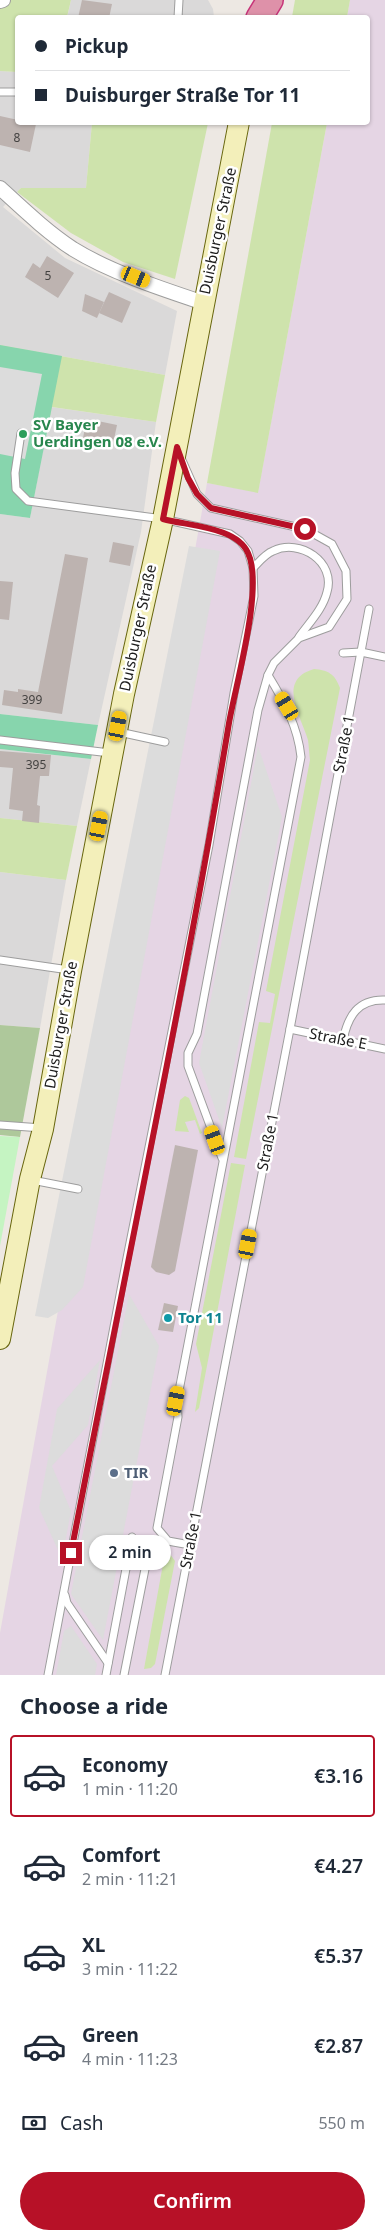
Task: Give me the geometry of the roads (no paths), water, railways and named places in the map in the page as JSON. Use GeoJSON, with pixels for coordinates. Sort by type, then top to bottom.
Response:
{"type":"FeatureCollection","features":[{"type":"Feature","properties":{"kind":"highway"},"geometry":{"type":"LineString","coordinates":[[247,0],[256,15]]}},
{"type":"Feature","properties":{"kind":"highway"},"geometry":{"type":"LineString","coordinates":[[260,15],[270,0]]}},
{"type":"Feature","properties":{"kind":"main road"},"geometry":{"type":"LineString","coordinates":[[259,15],[262,0]]}},
{"type":"Feature","properties":{"kind":"main road","name":"Duisburger Straße"},"geometry":{"type":"LineString","coordinates":[[0,1339],[30,1180],[43,1128],[117,732],[163,519],[239,125]]}},
{"type":"Feature","properties":{"kind":"street"},"geometry":{"type":"LineString","coordinates":[[0,188],[73,248],[104,264],[204,303]]}},
{"type":"Feature","properties":{"kind":"lane"},"geometry":{"type":"LineString","coordinates":[[178,15],[179,0]]}},
{"type":"Feature","properties":{"kind":"lane"},"geometry":{"type":"LineString","coordinates":[[0,92],[15,92]]}},
{"type":"Feature","properties":{"kind":"lane"},"geometry":{"type":"LineString","coordinates":[[21,434],[15,473],[16,488],[28,501],[163,519],[230,534],[240,541],[248,551],[253,568],[254,596],[234,693],[209,846],[48,1675]]}},
{"type":"Feature","properties":{"kind":"lane"},"geometry":{"type":"LineString","coordinates":[[177,447],[188,478],[197,494],[211,508],[305,529],[332,544],[346,571],[347,599],[328,627],[299,638]]}},
{"type":"Feature","properties":{"kind":"lane"},"geometry":{"type":"LineString","coordinates":[[222,1158],[188,1066],[188,1053],[197,1034],[258,710],[268,675],[274,663],[299,638],[322,604],[328,590],[327,573],[319,558],[306,550],[290,547],[274,550],[253,568]]}},
{"type":"Feature","properties":{"kind":"lane","name":"Straße 1"},"geometry":{"type":"LineString","coordinates":[[165,1675],[290,1030],[369,609]]}},
{"type":"Feature","properties":{"kind":"lane"},"geometry":{"type":"LineString","coordinates":[[343,653],[361,652],[385,657]]}},
{"type":"Feature","properties":{"kind":"lane"},"geometry":{"type":"LineString","coordinates":[[190,1545],[168,1541],[157,1528],[178,1417],[176,1401],[301,758],[300,743],[287,706],[268,675]]}},
{"type":"Feature","properties":{"kind":"lane"},"geometry":{"type":"LineString","coordinates":[[117,732],[165,742]]}},
{"type":"Feature","properties":{"kind":"lane"},"geometry":{"type":"LineString","coordinates":[[0,740],[113,753]]}},
{"type":"Feature","properties":{"kind":"lane"},"geometry":{"type":"LineString","coordinates":[[0,960],[71,970]]}},
{"type":"Feature","properties":{"kind":"lane"},"geometry":{"type":"LineString","coordinates":[[342,1040],[346,1024],[359,1006],[367,1002],[385,1000]]}},
{"type":"Feature","properties":{"kind":"lane","name":"Straße E"},"geometry":{"type":"LineString","coordinates":[[290,1030],[385,1049]]}},
{"type":"Feature","properties":{"kind":"lane"},"geometry":{"type":"LineString","coordinates":[[0,1125],[43,1128]]}},
{"type":"Feature","properties":{"kind":"lane"},"geometry":{"type":"LineString","coordinates":[[30,1180],[78,1189]]}},
{"type":"Feature","properties":{"kind":"lane"},"geometry":{"type":"LineString","coordinates":[[106,1675],[132,1537]]}},
{"type":"Feature","properties":{"kind":"lane"},"geometry":{"type":"LineString","coordinates":[[124,1675],[148,1554]]}},
{"type":"Feature","properties":{"kind":"lane"},"geometry":{"type":"LineString","coordinates":[[64,1590],[66,1603],[108,1663]]}},
{"type":"Feature","properties":{"kind":"place","name":"SV Bayer Uerdingen 08 e.V."},"geometry":{"type":"Point","coordinates":[23,434]}},
{"type":"Feature","properties":{"kind":"place","name":"Tor 11"},"geometry":{"type":"Point","coordinates":[168,1318]}},
{"type":"Feature","properties":{"kind":"place","name":"TIR"},"geometry":{"type":"Point","coordinates":[114,1473]}}]}
